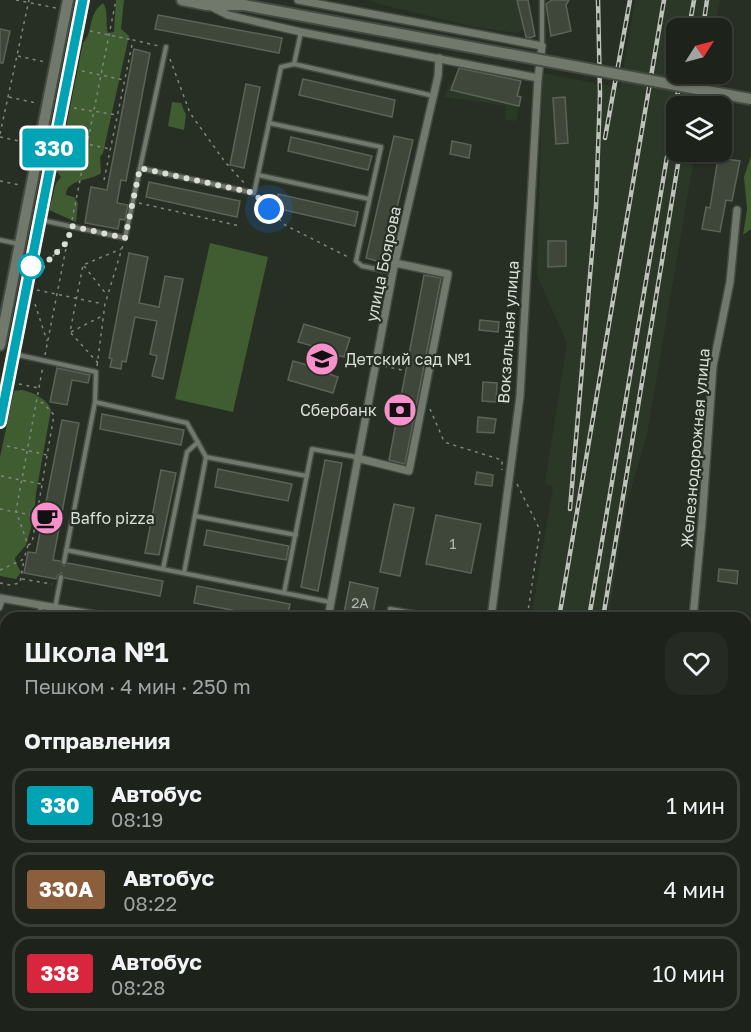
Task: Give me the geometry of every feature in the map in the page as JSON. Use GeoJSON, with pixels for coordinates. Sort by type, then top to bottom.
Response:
{"type":"FeatureCollection","features":[{"type":"Feature","properties":{"kind":"main road"},"geometry":{"type":"LineString","coordinates":[[0,345],[68,0]]}},
{"type":"Feature","properties":{"kind":"main road"},"geometry":{"type":"LineString","coordinates":[[0,422],[83,0]]}},
{"type":"Feature","properties":{"kind":"main road"},"geometry":{"type":"LineString","coordinates":[[182,0],[207,4],[244,5],[751,99]]}},
{"type":"Feature","properties":{"kind":"main road"},"geometry":{"type":"LineString","coordinates":[[233,0],[244,5]]}},
{"type":"Feature","properties":{"kind":"street"},"geometry":{"type":"LineString","coordinates":[[298,0],[542,46]]}},
{"type":"Feature","properties":{"kind":"street"},"geometry":{"type":"LineString","coordinates":[[207,4],[228,15],[301,32],[538,78]]}},
{"type":"Feature","properties":{"kind":"street","name":"Вокзальная улица"},"geometry":{"type":"LineString","coordinates":[[492,612],[520,396],[538,78],[542,46]]}},
{"type":"Feature","properties":{"kind":"street","name":"улица Боярова"},"geometry":{"type":"LineString","coordinates":[[329,612],[395,262],[434,96],[440,58]]}},
{"type":"Feature","properties":{"kind":"street","name":"Железнодорожная улица"},"geometry":{"type":"LineString","coordinates":[[694,612],[713,366],[730,282],[737,210]]}},
{"type":"Feature","properties":{"kind":"street"},"geometry":{"type":"LineString","coordinates":[[357,458],[409,471],[448,274],[395,262]]}},
{"type":"Feature","properties":{"kind":"street"},"geometry":{"type":"LineString","coordinates":[[1,598],[72,612]]}},
{"type":"Feature","properties":{"kind":"lane"},"geometry":{"type":"LineString","coordinates":[[542,0],[542,46]]}},
{"type":"Feature","properties":{"kind":"lane"},"geometry":{"type":"LineString","coordinates":[[294,64],[301,32]]}},
{"type":"Feature","properties":{"kind":"lane"},"geometry":{"type":"LineString","coordinates":[[40,220],[125,238],[165,47]]}},
{"type":"Feature","properties":{"kind":"lane"},"geometry":{"type":"LineString","coordinates":[[140,168],[254,193],[281,67],[294,64],[434,96]]}},
{"type":"Feature","properties":{"kind":"lane"},"geometry":{"type":"LineString","coordinates":[[269,123],[381,147],[356,261],[362,266],[393,272]]}},
{"type":"Feature","properties":{"kind":"lane"},"geometry":{"type":"LineString","coordinates":[[258,175],[369,199]]}},
{"type":"Feature","properties":{"kind":"lane"},"geometry":{"type":"LineString","coordinates":[[0,240],[20,244]]}},
{"type":"Feature","properties":{"kind":"lane"},"geometry":{"type":"LineString","coordinates":[[13,354],[96,372],[95,402],[64,562]]}},
{"type":"Feature","properties":{"kind":"lane"},"geometry":{"type":"LineString","coordinates":[[95,402],[187,423],[206,457],[184,573]]}},
{"type":"Feature","properties":{"kind":"lane"},"geometry":{"type":"LineString","coordinates":[[163,569],[187,452],[198,442]]}},
{"type":"Feature","properties":{"kind":"lane"},"geometry":{"type":"LineString","coordinates":[[285,593],[312,449],[357,458]]}},
{"type":"Feature","properties":{"kind":"lane"},"geometry":{"type":"LineString","coordinates":[[206,457],[307,476]]}},
{"type":"Feature","properties":{"kind":"lane"},"geometry":{"type":"LineString","coordinates":[[195,516],[296,536]]}},
{"type":"Feature","properties":{"kind":"lane"},"geometry":{"type":"LineString","coordinates":[[66,550],[331,602]]}},
{"type":"Feature","properties":{"kind":"lane"},"geometry":{"type":"LineString","coordinates":[[56,608],[61,577]]}},
{"type":"Feature","properties":{"kind":"lane"},"geometry":{"type":"LineString","coordinates":[[0,608],[1,598]]}},
{"type":"Feature","properties":{"kind":"lane"},"geometry":{"type":"LineString","coordinates":[[40,612],[41,605]]}},
{"type":"Feature","properties":{"kind":"lane"},"geometry":{"type":"LineString","coordinates":[[390,612],[390,609],[407,612]]}},
{"type":"Feature","properties":{"kind":"path"},"geometry":{"type":"LineString","coordinates":[[16,0],[56,8]]}},
{"type":"Feature","properties":{"kind":"path"},"geometry":{"type":"LineString","coordinates":[[28,545],[16,512],[21,480],[116,0]]}},
{"type":"Feature","properties":{"kind":"path"},"geometry":{"type":"LineString","coordinates":[[0,134],[29,1]]}},
{"type":"Feature","properties":{"kind":"path"},"geometry":{"type":"LineString","coordinates":[[90,31],[165,47],[190,112],[225,162],[285,225],[356,261]]}},
{"type":"Feature","properties":{"kind":"path"},"geometry":{"type":"LineString","coordinates":[[104,180],[133,40]]}},
{"type":"Feature","properties":{"kind":"path"},"geometry":{"type":"LineString","coordinates":[[17,56],[45,62]]}},
{"type":"Feature","properties":{"kind":"path"},"geometry":{"type":"LineString","coordinates":[[82,71],[124,80]]}},
{"type":"Feature","properties":{"kind":"path"},"geometry":{"type":"LineString","coordinates":[[8,96],[37,103]]}},
{"type":"Feature","properties":{"kind":"path"},"geometry":{"type":"LineString","coordinates":[[74,108],[117,115]]}},
{"type":"Feature","properties":{"kind":"path"},"geometry":{"type":"LineString","coordinates":[[0,138],[29,143]]}},
{"type":"Feature","properties":{"kind":"path"},"geometry":{"type":"LineString","coordinates":[[68,140],[110,149]]}},
{"type":"Feature","properties":{"kind":"path"},"geometry":{"type":"LineString","coordinates":[[0,181],[20,185]]}},
{"type":"Feature","properties":{"kind":"path"},"geometry":{"type":"LineString","coordinates":[[133,201],[240,226]]}},
{"type":"Feature","properties":{"kind":"path"},"geometry":{"type":"LineString","coordinates":[[96,372],[105,304],[125,238]]}},
{"type":"Feature","properties":{"kind":"path"},"geometry":{"type":"LineString","coordinates":[[42,267],[68,241]]}},
{"type":"Feature","properties":{"kind":"path"},"geometry":{"type":"LineString","coordinates":[[83,265],[121,249]]}},
{"type":"Feature","properties":{"kind":"path"},"geometry":{"type":"LineString","coordinates":[[83,265],[107,296]]}},
{"type":"Feature","properties":{"kind":"path"},"geometry":{"type":"LineString","coordinates":[[70,332],[83,265]]}},
{"type":"Feature","properties":{"kind":"path"},"geometry":{"type":"LineString","coordinates":[[35,289],[105,304]]}},
{"type":"Feature","properties":{"kind":"path"},"geometry":{"type":"LineString","coordinates":[[35,304],[48,343]]}},
{"type":"Feature","properties":{"kind":"path"},"geometry":{"type":"LineString","coordinates":[[70,332],[103,315]]}},
{"type":"Feature","properties":{"kind":"path"},"geometry":{"type":"LineString","coordinates":[[70,332],[98,363]]}},
{"type":"Feature","properties":{"kind":"path"},"geometry":{"type":"LineString","coordinates":[[377,365],[406,371]]}},
{"type":"Feature","properties":{"kind":"path"},"geometry":{"type":"LineString","coordinates":[[19,384],[39,388]]}},
{"type":"Feature","properties":{"kind":"path"},"geometry":{"type":"LineString","coordinates":[[0,583],[9,585],[20,583],[28,545],[32,543],[54,415],[43,403],[36,401]]}},
{"type":"Feature","properties":{"kind":"path"},"geometry":{"type":"LineString","coordinates":[[7,446],[47,455]]}},
{"type":"Feature","properties":{"kind":"path"},"geometry":{"type":"LineString","coordinates":[[1,476],[42,485]]}},
{"type":"Feature","properties":{"kind":"path"},"geometry":{"type":"LineString","coordinates":[[0,509],[37,516]]}},
{"type":"Feature","properties":{"kind":"path"},"geometry":{"type":"LineString","coordinates":[[0,570],[24,559]]}},
{"type":"Feature","properties":{"kind":"path"},"geometry":{"type":"LineString","coordinates":[[21,579],[60,586]]}},
{"type":"Feature","properties":{"kind":"shaded area"},"geometry":{"type":"Polygon","coordinates":[[[369,0],[517,0],[524,30],[516,33],[475,27],[369,0]]]}},
{"type":"Feature","properties":{"kind":"shaded area"},"geometry":{"type":"Polygon","coordinates":[[[635,0],[720,0],[717,18],[666,18],[666,84],[706,84],[704,96],[666,96],[666,162],[693,162],[647,435],[626,506],[609,612],[532,612],[553,487],[545,483],[567,343],[537,275],[543,73],[620,88],[635,0]]]}},
{"type":"Feature","properties":{"kind":"shaded area"},"geometry":{"type":"Polygon","coordinates":[[[460,65],[521,81],[519,89],[521,97],[516,121],[505,120],[506,106],[444,97],[460,65]]]}},
{"type":"Feature","properties":{"kind":"green space"},"geometry":{"type":"Polygon","coordinates":[[[116,0],[124,0],[121,29],[129,36],[103,153],[100,157],[101,173],[74,183],[67,190],[66,195],[74,197],[78,203],[76,222],[49,210],[56,183],[61,177],[57,172],[83,43],[89,33],[95,13],[103,3],[106,10],[108,33],[114,32],[116,0]]]}},
{"type":"Feature","properties":{"kind":"green space"},"geometry":{"type":"Polygon","coordinates":[[[172,102],[181,103],[186,115],[184,130],[168,126],[172,102]]]}},
{"type":"Feature","properties":{"kind":"green space"},"geometry":{"type":"Polygon","coordinates":[[[751,156],[751,229],[743,235],[747,209],[744,177],[751,156]]]}},
{"type":"Feature","properties":{"kind":"green space"},"geometry":{"type":"Polygon","coordinates":[[[210,243],[268,257],[233,412],[175,399],[210,243]]]}},
{"type":"Feature","properties":{"kind":"green space"},"geometry":{"type":"Polygon","coordinates":[[[22,390],[43,399],[51,410],[36,493],[34,518],[26,545],[15,558],[21,572],[16,579],[0,576],[0,457],[14,391],[22,390]]]}},
{"type":"Feature","properties":{"kind":"building"},"geometry":{"type":"Polygon","coordinates":[[[517,0],[528,0],[535,36],[526,37],[517,0]]]}},
{"type":"Feature","properties":{"kind":"building"},"geometry":{"type":"Polygon","coordinates":[[[552,0],[569,0],[566,5],[571,31],[551,36],[546,4],[552,0]]]}},
{"type":"Feature","properties":{"kind":"building"},"geometry":{"type":"Polygon","coordinates":[[[158,15],[282,38],[279,53],[155,29],[158,15]]]}},
{"type":"Feature","properties":{"kind":"building"},"geometry":{"type":"Polygon","coordinates":[[[0,29],[10,31],[3,63],[0,63],[0,29]]]}},
{"type":"Feature","properties":{"kind":"building"},"geometry":{"type":"Polygon","coordinates":[[[134,49],[150,53],[126,181],[121,180],[117,203],[128,205],[125,220],[120,219],[118,229],[85,223],[91,187],[107,190],[134,49]]]}},
{"type":"Feature","properties":{"kind":"building"},"geometry":{"type":"Polygon","coordinates":[[[459,68],[521,81],[517,96],[521,97],[519,106],[451,90],[459,68]]]}},
{"type":"Feature","properties":{"kind":"building"},"geometry":{"type":"Polygon","coordinates":[[[303,79],[395,100],[392,117],[299,95],[303,79]]]}},
{"type":"Feature","properties":{"kind":"building"},"geometry":{"type":"Polygon","coordinates":[[[246,84],[260,87],[244,168],[230,165],[246,84]]]}},
{"type":"Feature","properties":{"kind":"building"},"geometry":{"type":"Polygon","coordinates":[[[565,97],[568,143],[556,144],[553,98],[565,97]]]}},
{"type":"Feature","properties":{"kind":"building"},"geometry":{"type":"Polygon","coordinates":[[[394,136],[413,140],[384,263],[366,258],[394,136]]]}},
{"type":"Feature","properties":{"kind":"building"},"geometry":{"type":"Polygon","coordinates":[[[291,137],[372,156],[368,170],[288,151],[291,137]]]}},
{"type":"Feature","properties":{"kind":"building"},"geometry":{"type":"Polygon","coordinates":[[[452,141],[471,145],[469,158],[450,154],[452,141]]]}},
{"type":"Feature","properties":{"kind":"building"},"geometry":{"type":"Polygon","coordinates":[[[740,161],[732,201],[726,200],[720,232],[702,229],[706,207],[710,208],[717,162],[740,161]]]}},
{"type":"Feature","properties":{"kind":"building"},"geometry":{"type":"Polygon","coordinates":[[[149,182],[240,201],[237,217],[146,197],[149,182]]]}},
{"type":"Feature","properties":{"kind":"building"},"geometry":{"type":"Polygon","coordinates":[[[278,194],[358,212],[355,226],[275,208],[278,194]]]}},
{"type":"Feature","properties":{"kind":"building"},"geometry":{"type":"Polygon","coordinates":[[[548,241],[566,241],[566,266],[548,267],[548,241]]]}},
{"type":"Feature","properties":{"kind":"building"},"geometry":{"type":"Polygon","coordinates":[[[129,253],[148,257],[139,303],[159,307],[165,276],[183,279],[163,379],[152,376],[157,356],[150,354],[157,321],[135,317],[126,362],[122,361],[121,369],[110,367],[112,359],[109,358],[129,253]]]}},
{"type":"Feature","properties":{"kind":"building"},"geometry":{"type":"Polygon","coordinates":[[[424,275],[441,278],[405,464],[389,460],[424,275]]]}},
{"type":"Feature","properties":{"kind":"building"},"geometry":{"type":"Polygon","coordinates":[[[480,320],[499,322],[498,332],[479,330],[480,320]]]}},
{"type":"Feature","properties":{"kind":"building","name":"Детский сад №1"},"geometry":{"type":"Polygon","coordinates":[[[304,324],[350,338],[344,357],[329,353],[323,372],[338,377],[333,393],[288,380],[293,361],[314,367],[320,348],[298,342],[304,324]]]}},
{"type":"Feature","properties":{"kind":"building"},"geometry":{"type":"Polygon","coordinates":[[[57,368],[90,375],[88,383],[72,380],[67,405],[50,402],[57,368]]]}},
{"type":"Feature","properties":{"kind":"building"},"geometry":{"type":"Polygon","coordinates":[[[483,382],[497,383],[496,402],[482,401],[483,382]]]}},
{"type":"Feature","properties":{"kind":"building"},"geometry":{"type":"Polygon","coordinates":[[[102,414],[184,430],[181,445],[100,429],[102,414]]]}},
{"type":"Feature","properties":{"kind":"building"},"geometry":{"type":"Polygon","coordinates":[[[478,417],[496,419],[494,433],[477,432],[478,417]]]}},
{"type":"Feature","properties":{"kind":"building"},"geometry":{"type":"Polygon","coordinates":[[[62,420],[79,423],[53,560],[60,561],[64,566],[68,563],[163,581],[160,596],[65,578],[61,573],[56,579],[24,573],[28,552],[36,553],[62,420]]]}},
{"type":"Feature","properties":{"kind":"building"},"geometry":{"type":"Polygon","coordinates":[[[325,460],[342,463],[318,591],[301,587],[325,460]]]}},
{"type":"Feature","properties":{"kind":"building"},"geometry":{"type":"Polygon","coordinates":[[[218,469],[292,484],[288,501],[215,487],[218,469]]]}},
{"type":"Feature","properties":{"kind":"building"},"geometry":{"type":"Polygon","coordinates":[[[161,470],[176,473],[159,555],[145,553],[161,470]]]}},
{"type":"Feature","properties":{"kind":"building"},"geometry":{"type":"Polygon","coordinates":[[[477,472],[493,475],[492,486],[475,484],[477,472]]]}},
{"type":"Feature","properties":{"kind":"building"},"geometry":{"type":"Polygon","coordinates":[[[394,504],[414,508],[400,576],[380,572],[394,504]]]}},
{"type":"Feature","properties":{"kind":"building"},"geometry":{"type":"Polygon","coordinates":[[[436,515],[481,524],[471,573],[426,564],[436,515]]]}},
{"type":"Feature","properties":{"kind":"building"},"geometry":{"type":"Polygon","coordinates":[[[207,530],[289,546],[286,560],[204,545],[207,530]]]}},
{"type":"Feature","properties":{"kind":"building"},"geometry":{"type":"Polygon","coordinates":[[[719,569],[738,571],[737,584],[718,581],[719,569]]]}},
{"type":"Feature","properties":{"kind":"building"},"geometry":{"type":"Polygon","coordinates":[[[350,582],[378,588],[373,612],[344,612],[350,582]]]}},
{"type":"Feature","properties":{"kind":"building"},"geometry":{"type":"Polygon","coordinates":[[[197,586],[290,604],[288,612],[242,612],[194,603],[197,586]]]}},
{"type":"Feature","properties":{"kind":"railway"},"geometry":{"type":"LineString","coordinates":[[570,509],[596,206],[600,94],[598,0]]}},
{"type":"Feature","properties":{"kind":"railway"},"geometry":{"type":"LineString","coordinates":[[605,138],[630,0]]}},
{"type":"Feature","properties":{"kind":"railway"},"geometry":{"type":"LineString","coordinates":[[560,612],[664,0]]}},
{"type":"Feature","properties":{"kind":"railway"},"geometry":{"type":"LineString","coordinates":[[691,18],[694,0]]}},
{"type":"Feature","properties":{"kind":"railway"},"geometry":{"type":"LineString","coordinates":[[704,18],[707,0]]}},
{"type":"Feature","properties":{"kind":"railway"},"geometry":{"type":"LineString","coordinates":[[590,612],[679,84]]}},
{"type":"Feature","properties":{"kind":"railway"},"geometry":{"type":"LineString","coordinates":[[690,96],[692,84]]}},
{"type":"Feature","properties":{"kind":"railway"},"geometry":{"type":"LineString","coordinates":[[604,612],[678,162]]}},
{"type":"Feature","properties":{"kind":"bus line","name":"330"},"geometry":{"type":"LineString","coordinates":[[0,422],[83,0]]}},
{"type":"Feature","properties":{"kind":"place","name":"Детский сад №1"},"geometry":{"type":"Point","coordinates":[322,359]}},
{"type":"Feature","properties":{"kind":"place","name":"Сбербанк"},"geometry":{"type":"Point","coordinates":[400,410]}},
{"type":"Feature","properties":{"kind":"place","name":"Baffo pizza"},"geometry":{"type":"Point","coordinates":[47,518]}},
{"type":"Feature","properties":{"kind":"route"},"geometry":{"type":"LineString","coordinates":[[31,266],[42,267],[68,241],[71,226],[125,238],[140,168],[254,193],[269,209]]}}]}
